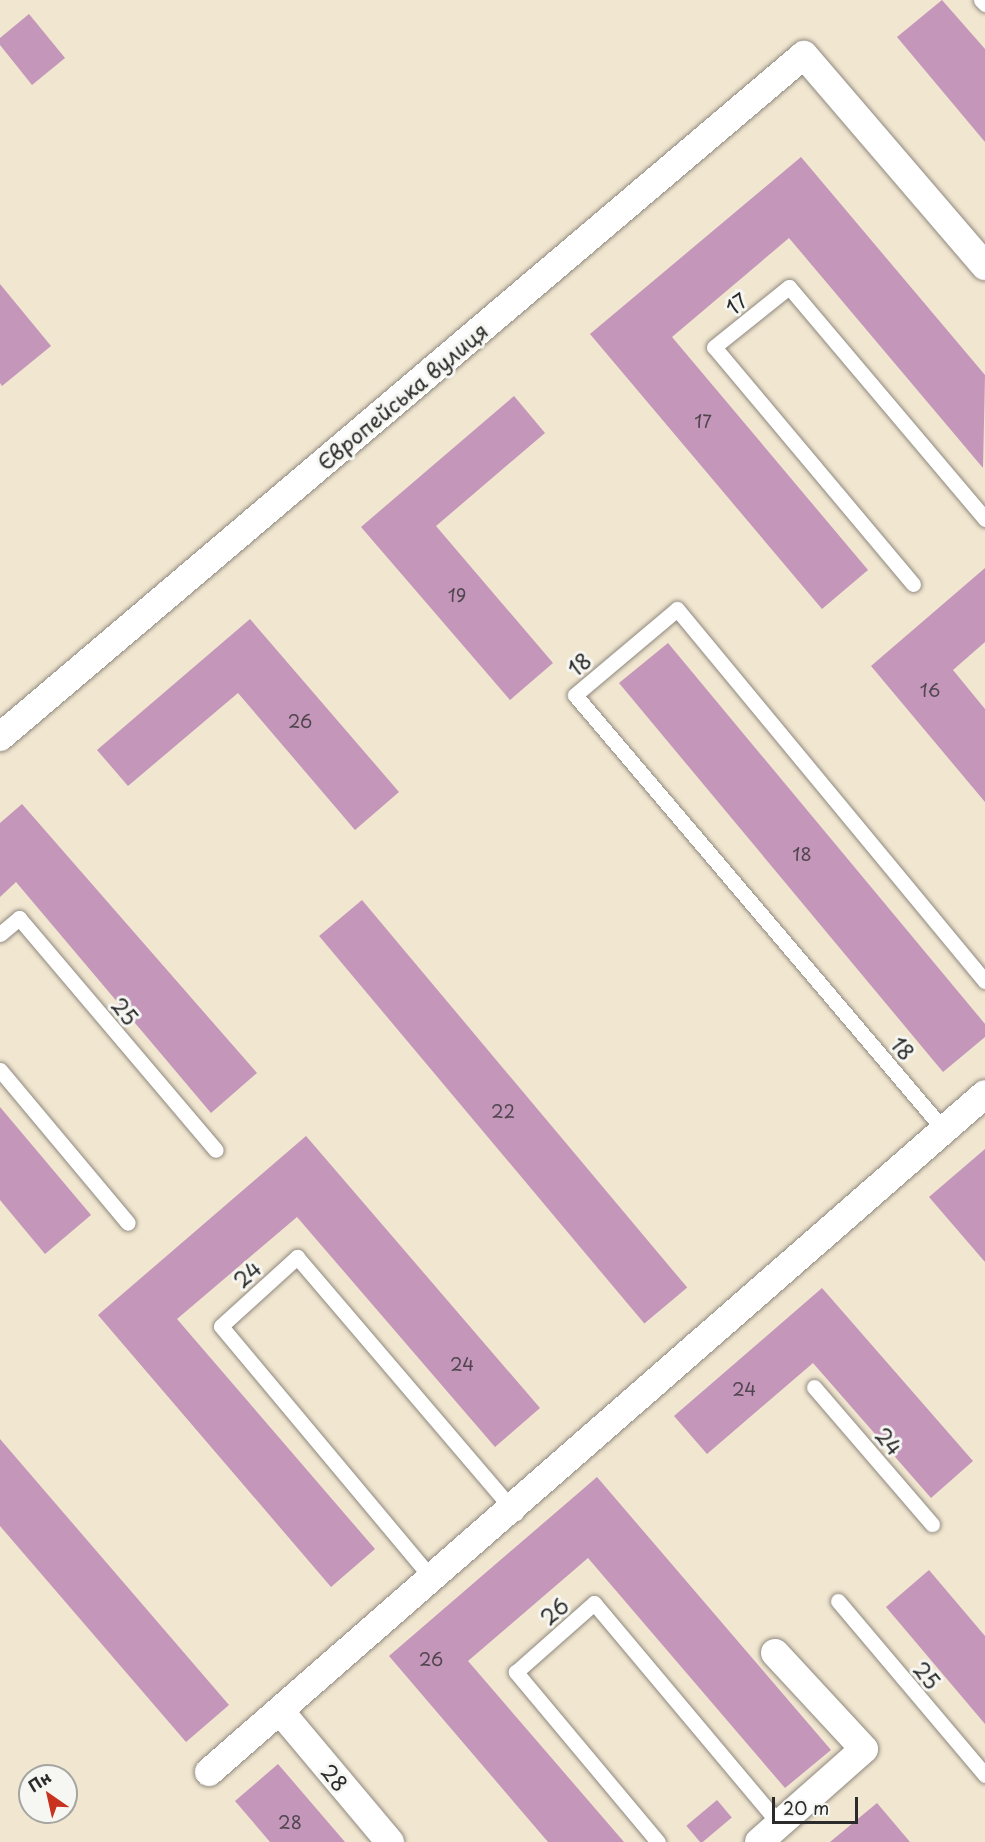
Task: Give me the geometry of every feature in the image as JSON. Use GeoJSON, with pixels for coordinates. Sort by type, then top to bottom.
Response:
{"type":"FeatureCollection","features":[{"type":"Feature","properties":{"kind":"street","name":"Європейська вулиця"},"geometry":{"type":"LineString","coordinates":[[0,737],[804,55],[985,267]]}},
{"type":"Feature","properties":{"kind":"street"},"geometry":{"type":"LineString","coordinates":[[209,1772],[434,1581],[985,1094]]}},
{"type":"Feature","properties":{"kind":"street"},"geometry":{"type":"LineString","coordinates":[[770,1834],[864,1749],[776,1653]]}},
{"type":"Feature","properties":{"kind":"street","name":"28"},"geometry":{"type":"LineString","coordinates":[[280,1711],[390,1842]]}},
{"type":"Feature","properties":{"kind":"lane"},"geometry":{"type":"LineString","coordinates":[[981,0],[985,4]]}},
{"type":"Feature","properties":{"kind":"lane","name":"17"},"geometry":{"type":"LineString","coordinates":[[913,584],[714,347],[789,287],[985,519]]}},
{"type":"Feature","properties":{"kind":"lane","name":"18"},"geometry":{"type":"LineString","coordinates":[[944,1130],[575,694],[677,609],[985,981]]}},
{"type":"Feature","properties":{"kind":"lane","name":"25"},"geometry":{"type":"LineString","coordinates":[[0,934],[19,918],[216,1150]]}},
{"type":"Feature","properties":{"kind":"lane"},"geometry":{"type":"LineString","coordinates":[[0,1070],[128,1223]]}},
{"type":"Feature","properties":{"kind":"lane","name":"24"},"geometry":{"type":"LineString","coordinates":[[434,1581],[221,1326],[297,1257],[514,1511]]}},
{"type":"Feature","properties":{"kind":"lane","name":"24"},"geometry":{"type":"LineString","coordinates":[[813,1387],[932,1524]]}},
{"type":"Feature","properties":{"kind":"lane","name":"25"},"geometry":{"type":"LineString","coordinates":[[838,1601],[985,1776]]}},
{"type":"Feature","properties":{"kind":"lane","name":"26"},"geometry":{"type":"LineString","coordinates":[[658,1842],[516,1672],[594,1603],[770,1834]]}},
{"type":"Feature","properties":{"kind":"building"},"geometry":{"type":"Polygon","coordinates":[[[942,0],[985,49],[985,142],[897,37],[942,0]]]}},
{"type":"Feature","properties":{"kind":"building"},"geometry":{"type":"Polygon","coordinates":[[[29,14],[65,58],[32,85],[0,45],[0,38],[29,14]]]}},
{"type":"Feature","properties":{"kind":"building"},"geometry":{"type":"Polygon","coordinates":[[[801,157],[985,375],[983,468],[789,238],[672,337],[868,570],[822,609],[590,334],[801,157]]]}},
{"type":"Feature","properties":{"kind":"building"},"geometry":{"type":"Polygon","coordinates":[[[0,284],[51,346],[2,386],[0,383],[0,284]]]}},
{"type":"Feature","properties":{"kind":"building"},"geometry":{"type":"Polygon","coordinates":[[[514,396],[545,433],[436,526],[553,663],[510,700],[361,527],[514,396]]]}},
{"type":"Feature","properties":{"kind":"building"},"geometry":{"type":"Polygon","coordinates":[[[985,568],[985,642],[953,670],[985,709],[985,802],[871,666],[985,568]]]}},
{"type":"Feature","properties":{"kind":"building"},"geometry":{"type":"Polygon","coordinates":[[[250,619],[399,792],[355,830],[238,693],[128,786],[97,750],[250,619]]]}},
{"type":"Feature","properties":{"kind":"building"},"geometry":{"type":"Polygon","coordinates":[[[668,643],[985,1024],[985,1037],[943,1072],[619,683],[668,643]]]}},
{"type":"Feature","properties":{"kind":"building"},"geometry":{"type":"Polygon","coordinates":[[[22,804],[257,1073],[211,1113],[16,882],[0,897],[0,823],[22,804]]]}},
{"type":"Feature","properties":{"kind":"building"},"geometry":{"type":"Polygon","coordinates":[[[362,900],[687,1288],[644,1324],[319,936],[362,900]]]}},
{"type":"Feature","properties":{"kind":"building"},"geometry":{"type":"Polygon","coordinates":[[[0,1107],[91,1215],[45,1254],[0,1200],[0,1107]]]}},
{"type":"Feature","properties":{"kind":"building"},"geometry":{"type":"Polygon","coordinates":[[[306,1136],[540,1408],[495,1447],[297,1217],[177,1319],[375,1549],[331,1587],[98,1315],[306,1136]]]}},
{"type":"Feature","properties":{"kind":"building"},"geometry":{"type":"Polygon","coordinates":[[[985,1149],[985,1262],[929,1197],[985,1149]]]}},
{"type":"Feature","properties":{"kind":"building"},"geometry":{"type":"Polygon","coordinates":[[[822,1288],[973,1461],[931,1498],[813,1363],[707,1454],[674,1416],[822,1288]]]}},
{"type":"Feature","properties":{"kind":"building"},"geometry":{"type":"Polygon","coordinates":[[[0,1439],[229,1705],[186,1742],[0,1526],[0,1439]]]}},
{"type":"Feature","properties":{"kind":"building"},"geometry":{"type":"Polygon","coordinates":[[[597,1477],[831,1750],[785,1788],[588,1558],[468,1661],[624,1842],[548,1842],[389,1656],[597,1477]]]}},
{"type":"Feature","properties":{"kind":"building"},"geometry":{"type":"Polygon","coordinates":[[[929,1570],[985,1636],[985,1724],[886,1607],[929,1570]]]}},
{"type":"Feature","properties":{"kind":"building"},"geometry":{"type":"Polygon","coordinates":[[[278,1764],[345,1842],[270,1842],[235,1801],[278,1764]]]}},
{"type":"Feature","properties":{"kind":"building"},"geometry":{"type":"Polygon","coordinates":[[[717,1800],[732,1818],[703,1842],[700,1842],[686,1826],[717,1800]]]}},
{"type":"Feature","properties":{"kind":"building"},"geometry":{"type":"Polygon","coordinates":[[[877,1803],[910,1842],[830,1842],[877,1803]]]}}]}
